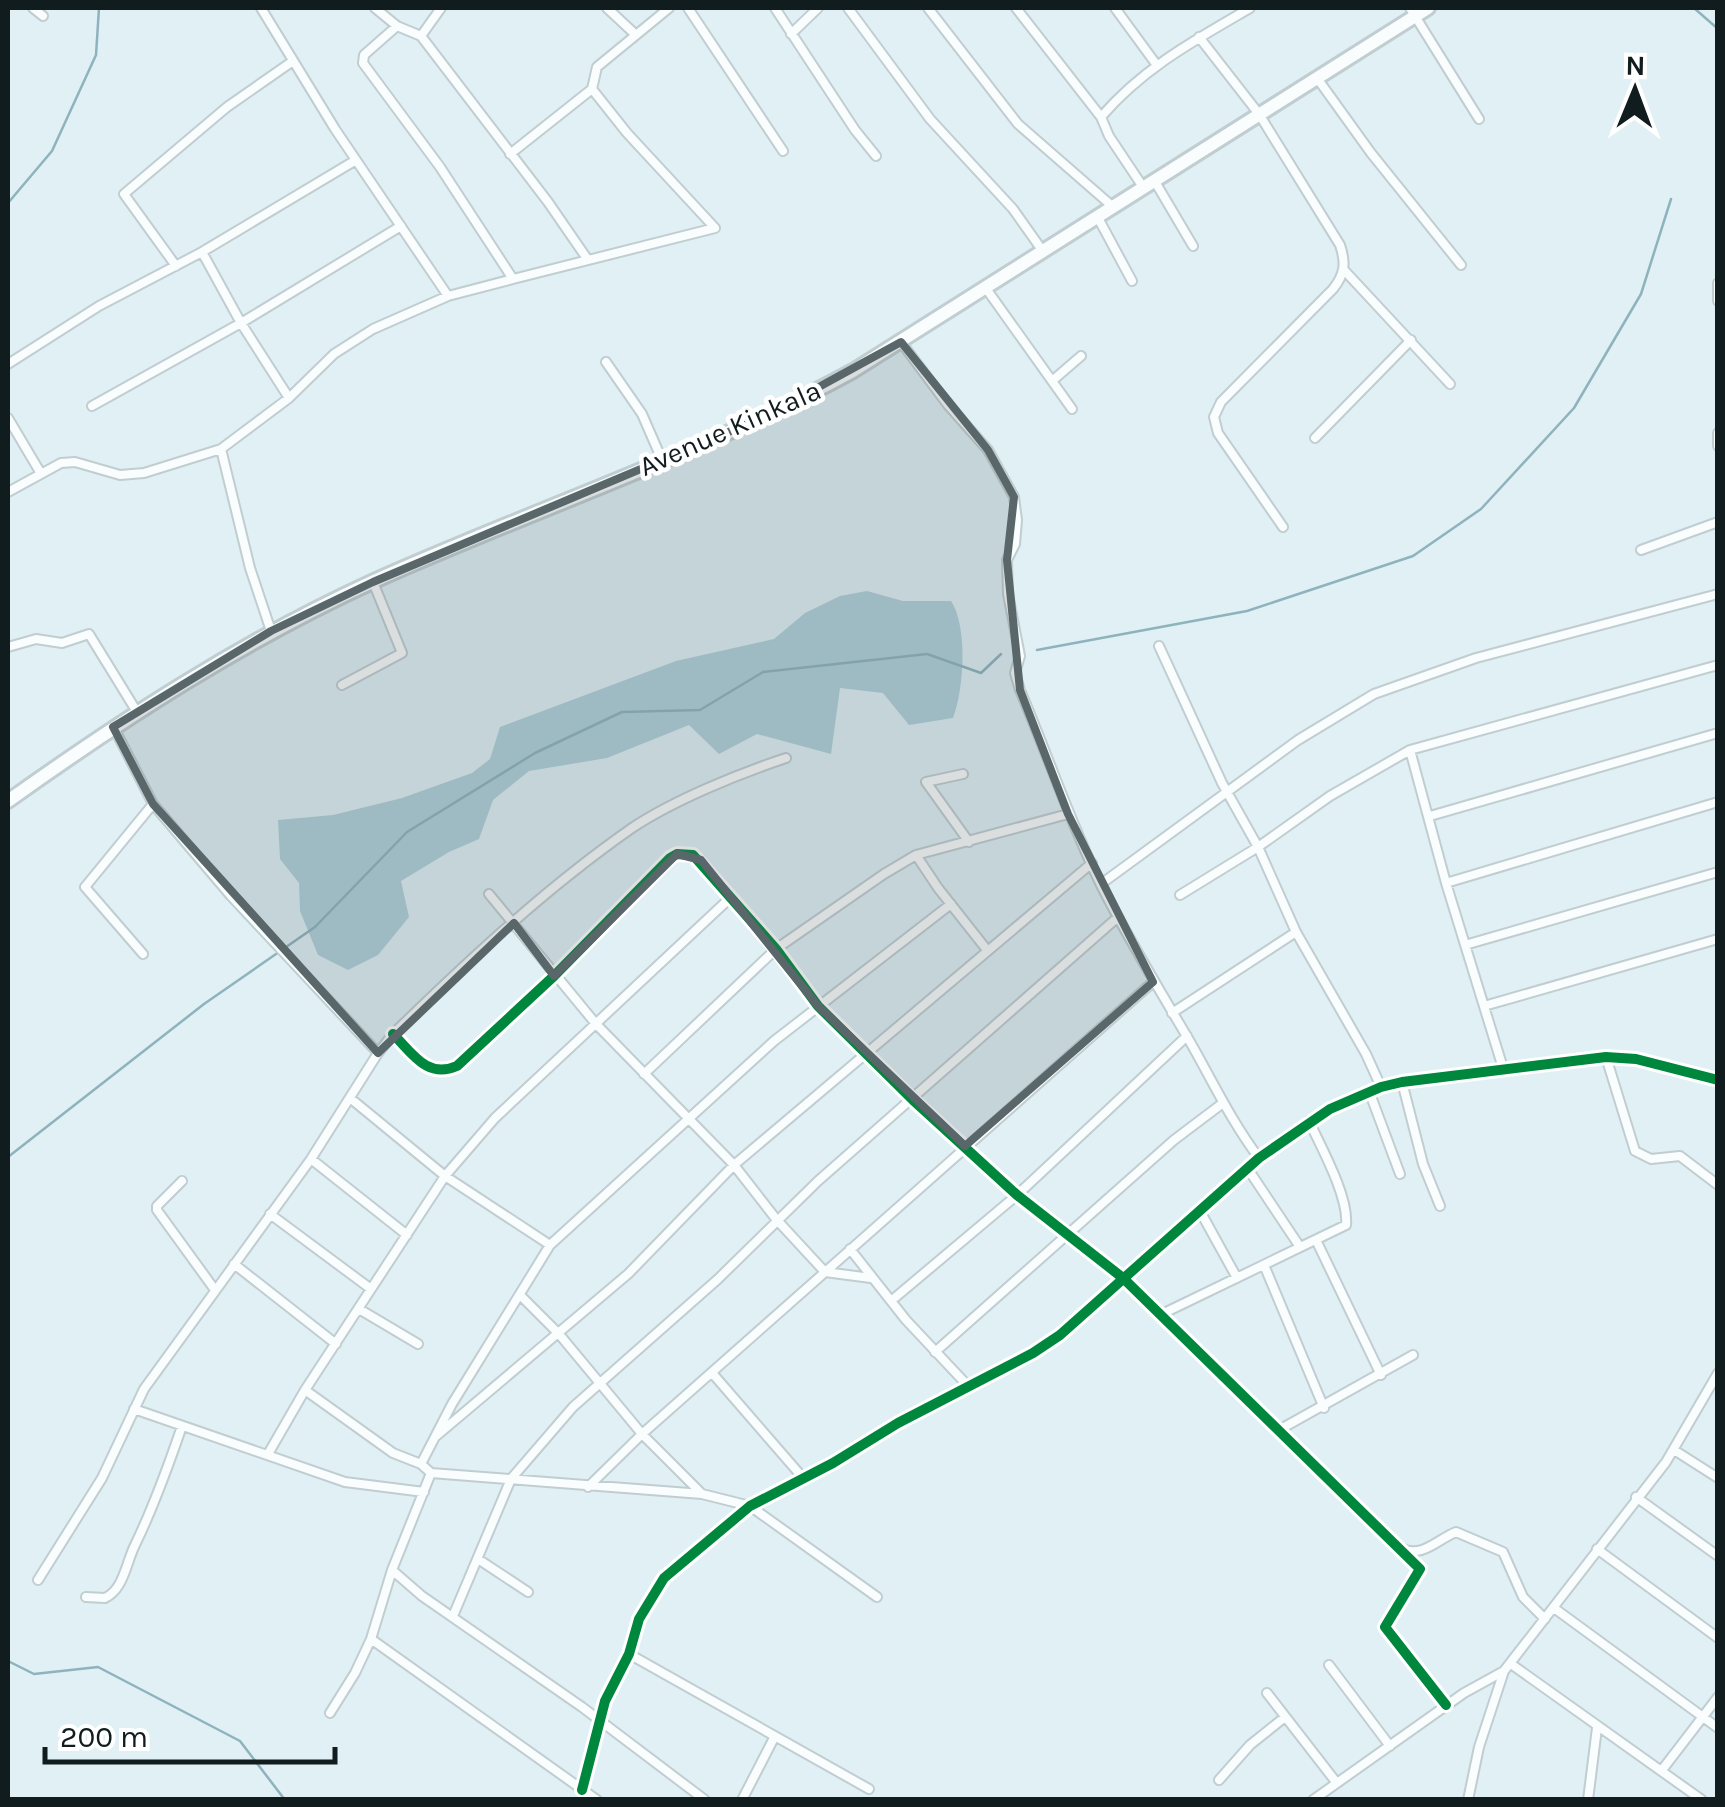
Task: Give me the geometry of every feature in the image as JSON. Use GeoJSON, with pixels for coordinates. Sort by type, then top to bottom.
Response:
{"type":"FeatureCollection","features":[{"type":"Feature","properties":{"kind":"main road","name":"Avenue Kinkala"},"geometry":{"type":"LineString","coordinates":[[8,801],[137,712],[272,632],[373,582],[764,418],[901,342],[984,285],[1317,78],[1418,10]]}},
{"type":"Feature","properties":{"kind":"street"},"geometry":{"type":"LineString","coordinates":[[33,8],[44,16]]}},
{"type":"Feature","properties":{"kind":"street"},"geometry":{"type":"LineString","coordinates":[[261,8],[356,160],[448,296]]}},
{"type":"Feature","properties":{"kind":"street"},"geometry":{"type":"LineString","coordinates":[[376,8],[397,26],[421,36],[588,260]]}},
{"type":"Feature","properties":{"kind":"street"},"geometry":{"type":"LineString","coordinates":[[421,36],[441,8]]}},
{"type":"Feature","properties":{"kind":"street"},"geometry":{"type":"LineString","coordinates":[[607,8],[636,35]]}},
{"type":"Feature","properties":{"kind":"street"},"geometry":{"type":"LineString","coordinates":[[510,154],[592,89],[597,67],[669,8]]}},
{"type":"Feature","properties":{"kind":"street"},"geometry":{"type":"LineString","coordinates":[[688,8],[783,151]]}},
{"type":"Feature","properties":{"kind":"street"},"geometry":{"type":"LineString","coordinates":[[775,8],[876,156]]}},
{"type":"Feature","properties":{"kind":"street"},"geometry":{"type":"LineString","coordinates":[[791,34],[818,8]]}},
{"type":"Feature","properties":{"kind":"street"},"geometry":{"type":"LineString","coordinates":[[848,8],[930,119],[1013,208],[1042,250]]}},
{"type":"Feature","properties":{"kind":"street"},"geometry":{"type":"LineString","coordinates":[[928,8],[1018,124],[1112,206]]}},
{"type":"Feature","properties":{"kind":"street"},"geometry":{"type":"LineString","coordinates":[[1016,8],[1101,117],[1109,136],[1149,183],[1193,246]]}},
{"type":"Feature","properties":{"kind":"street"},"geometry":{"type":"LineString","coordinates":[[1115,8],[1156,64]]}},
{"type":"Feature","properties":{"kind":"street"},"geometry":{"type":"LineString","coordinates":[[1101,117],[1156,64],[1250,8]]}},
{"type":"Feature","properties":{"kind":"street"},"geometry":{"type":"LineString","coordinates":[[1418,10],[1479,118]]}},
{"type":"Feature","properties":{"kind":"street"},"geometry":{"type":"LineString","coordinates":[[397,26],[364,55],[363,62],[440,167],[513,278]]}},
{"type":"Feature","properties":{"kind":"street"},"geometry":{"type":"LineString","coordinates":[[1199,38],[1259,114],[1340,245],[1344,270],[1450,384]]}},
{"type":"Feature","properties":{"kind":"street"},"geometry":{"type":"LineString","coordinates":[[176,266],[124,194],[227,107],[293,61]]}},
{"type":"Feature","properties":{"kind":"street"},"geometry":{"type":"LineString","coordinates":[[1317,78],[1462,265]]}},
{"type":"Feature","properties":{"kind":"street"},"geometry":{"type":"LineString","coordinates":[[8,492],[61,463],[75,462],[120,475],[144,473],[221,449],[289,398],[334,354],[373,329],[448,296],[715,228],[626,132],[592,89]]}},
{"type":"Feature","properties":{"kind":"street"},"geometry":{"type":"LineString","coordinates":[[8,364],[99,306],[202,252],[356,160]]}},
{"type":"Feature","properties":{"kind":"street"},"geometry":{"type":"LineString","coordinates":[[1097,216],[1132,281]]}},
{"type":"Feature","properties":{"kind":"street"},"geometry":{"type":"LineString","coordinates":[[92,406],[240,324],[401,226]]}},
{"type":"Feature","properties":{"kind":"street"},"geometry":{"type":"LineString","coordinates":[[202,252],[240,324],[289,398]]}},
{"type":"Feature","properties":{"kind":"street"},"geometry":{"type":"LineString","coordinates":[[1282,527],[1218,433],[1214,418],[1221,402],[1333,288],[1344,270]]}},
{"type":"Feature","properties":{"kind":"street"},"geometry":{"type":"LineString","coordinates":[[1718,283],[1718,301]]}},
{"type":"Feature","properties":{"kind":"street"},"geometry":{"type":"LineString","coordinates":[[984,285],[1072,409]]}},
{"type":"Feature","properties":{"kind":"street"},"geometry":{"type":"LineString","coordinates":[[1315,438],[1411,340]]}},
{"type":"Feature","properties":{"kind":"street"},"geometry":{"type":"LineString","coordinates":[[901,342],[988,450],[1014,497],[1015,544],[1007,560],[1008,594],[1020,656],[1015,674],[1068,814],[1100,884],[1223,1103],[1259,1158]]}},
{"type":"Feature","properties":{"kind":"street"},"geometry":{"type":"LineString","coordinates":[[1052,381],[1081,356]]}},
{"type":"Feature","properties":{"kind":"street"},"geometry":{"type":"LineString","coordinates":[[606,362],[642,414],[662,460]]}},
{"type":"Feature","properties":{"kind":"street"},"geometry":{"type":"LineString","coordinates":[[8,418],[40,472]]}},
{"type":"Feature","properties":{"kind":"street"},"geometry":{"type":"LineString","coordinates":[[1718,433],[1718,446]]}},
{"type":"Feature","properties":{"kind":"street"},"geometry":{"type":"LineString","coordinates":[[221,449],[250,568],[272,632]]}},
{"type":"Feature","properties":{"kind":"street"},"geometry":{"type":"LineString","coordinates":[[1641,550],[1718,522]]}},
{"type":"Feature","properties":{"kind":"street"},"geometry":{"type":"LineString","coordinates":[[342,685],[402,653],[373,582]]}},
{"type":"Feature","properties":{"kind":"street"},"geometry":{"type":"LineString","coordinates":[[1100,884],[1298,740],[1374,694],[1476,658],[1718,594]]}},
{"type":"Feature","properties":{"kind":"street"},"geometry":{"type":"LineString","coordinates":[[8,647],[36,639],[62,643],[89,634],[137,712]]}},
{"type":"Feature","properties":{"kind":"street"},"geometry":{"type":"LineString","coordinates":[[1159,646],[1296,932],[1381,1087]]}},
{"type":"Feature","properties":{"kind":"street"},"geometry":{"type":"LineString","coordinates":[[1180,895],[1330,796],[1410,750],[1718,665]]}},
{"type":"Feature","properties":{"kind":"street"},"geometry":{"type":"LineString","coordinates":[[114,727],[153,804],[231,896],[378,1053]]}},
{"type":"Feature","properties":{"kind":"street"},"geometry":{"type":"LineString","coordinates":[[1430,816],[1718,732]]}},
{"type":"Feature","properties":{"kind":"street"},"geometry":{"type":"LineString","coordinates":[[1410,750],[1446,883],[1504,1068]]}},
{"type":"Feature","properties":{"kind":"street"},"geometry":{"type":"LineString","coordinates":[[38,1580],[102,1478],[134,1408],[160,1365],[311,1159],[393,1034],[552,889],[636,826],[742,772],[786,758]]}},
{"type":"Feature","properties":{"kind":"street"},"geometry":{"type":"LineString","coordinates":[[964,774],[926,782],[969,842]]}},
{"type":"Feature","properties":{"kind":"street"},"geometry":{"type":"LineString","coordinates":[[1446,883],[1718,802]]}},
{"type":"Feature","properties":{"kind":"street"},"geometry":{"type":"LineString","coordinates":[[143,954],[89,893],[85,882],[127,839],[153,804]]}},
{"type":"Feature","properties":{"kind":"street"},"geometry":{"type":"LineString","coordinates":[[644,1074],[776,949],[916,855],[1068,814]]}},
{"type":"Feature","properties":{"kind":"street"},"geometry":{"type":"LineString","coordinates":[[393,1034],[433,1070],[457,1066],[678,854],[693,855],[776,949],[818,1006],[866,1054],[1018,1195],[1162,1314],[1420,1569],[1385,1626],[1446,1705]]}},
{"type":"Feature","properties":{"kind":"street"},"geometry":{"type":"LineString","coordinates":[[916,855],[987,950]]}},
{"type":"Feature","properties":{"kind":"street"},"geometry":{"type":"LineString","coordinates":[[435,1438],[628,1274],[734,1165],[1092,863]]}},
{"type":"Feature","properties":{"kind":"street"},"geometry":{"type":"LineString","coordinates":[[1465,945],[1718,872]]}},
{"type":"Feature","properties":{"kind":"street"},"geometry":{"type":"LineString","coordinates":[[488,894],[596,1024],[734,1165],[776,1220],[825,1272],[871,1278]]}},
{"type":"Feature","properties":{"kind":"street"},"geometry":{"type":"LineString","coordinates":[[268,1454],[305,1390],[445,1176],[495,1118],[729,899]]}},
{"type":"Feature","properties":{"kind":"street"},"geometry":{"type":"LineString","coordinates":[[420,1464],[452,1404],[550,1245],[818,1006],[951,904]]}},
{"type":"Feature","properties":{"kind":"street"},"geometry":{"type":"LineString","coordinates":[[453,1616],[511,1479],[543,1439],[600,1382],[718,1279],[776,1220],[1118,917]]}},
{"type":"Feature","properties":{"kind":"street"},"geometry":{"type":"LineString","coordinates":[[1172,1013],[1296,932]]}},
{"type":"Feature","properties":{"kind":"street"},"geometry":{"type":"LineString","coordinates":[[1484,1006],[1718,940]]}},
{"type":"Feature","properties":{"kind":"street"},"geometry":{"type":"LineString","coordinates":[[588,1487],[964,1146],[1153,982]]}},
{"type":"Feature","properties":{"kind":"street"},"geometry":{"type":"LineString","coordinates":[[891,1301],[1018,1195],[1187,1036]]}},
{"type":"Feature","properties":{"kind":"street"},"geometry":{"type":"LineString","coordinates":[[1606,1056],[1635,1151],[1651,1159],[1680,1156],[1718,1185]]}},
{"type":"Feature","properties":{"kind":"street"},"geometry":{"type":"LineString","coordinates":[[582,1790],[605,1701],[629,1654],[639,1619],[664,1578],[750,1506],[969,1388],[1060,1334],[1259,1158],[1309,1121],[1369,1091],[1402,1082],[1606,1056],[1636,1059],[1718,1080]]}},
{"type":"Feature","properties":{"kind":"street"},"geometry":{"type":"LineString","coordinates":[[1402,1082],[1440,1206]]}},
{"type":"Feature","properties":{"kind":"street"},"geometry":{"type":"LineString","coordinates":[[1369,1091],[1400,1174]]}},
{"type":"Feature","properties":{"kind":"street"},"geometry":{"type":"LineString","coordinates":[[350,1098],[445,1176],[550,1245]]}},
{"type":"Feature","properties":{"kind":"street"},"geometry":{"type":"LineString","coordinates":[[934,1352],[1174,1140],[1223,1103]]}},
{"type":"Feature","properties":{"kind":"street"},"geometry":{"type":"LineString","coordinates":[[1162,1314],[1346,1225],[1347,1217],[1309,1121]]}},
{"type":"Feature","properties":{"kind":"street"},"geometry":{"type":"LineString","coordinates":[[311,1159],[406,1235]]}},
{"type":"Feature","properties":{"kind":"street"},"geometry":{"type":"LineString","coordinates":[[1248,1169],[1300,1248]]}},
{"type":"Feature","properties":{"kind":"street"},"geometry":{"type":"LineString","coordinates":[[182,1181],[160,1201],[157,1210],[214,1290]]}},
{"type":"Feature","properties":{"kind":"street"},"geometry":{"type":"LineString","coordinates":[[1200,1211],[1236,1278]]}},
{"type":"Feature","properties":{"kind":"street"},"geometry":{"type":"LineString","coordinates":[[270,1214],[372,1289]]}},
{"type":"Feature","properties":{"kind":"street"},"geometry":{"type":"LineString","coordinates":[[1316,1240],[1381,1375]]}},
{"type":"Feature","properties":{"kind":"street"},"geometry":{"type":"LineString","coordinates":[[850,1250],[969,1388]]}},
{"type":"Feature","properties":{"kind":"street"},"geometry":{"type":"LineString","coordinates":[[234,1264],[336,1344]]}},
{"type":"Feature","properties":{"kind":"street"},"geometry":{"type":"LineString","coordinates":[[1264,1265],[1324,1408]]}},
{"type":"Feature","properties":{"kind":"street"},"geometry":{"type":"LineString","coordinates":[[520,1295],[559,1334],[642,1434],[702,1494]]}},
{"type":"Feature","properties":{"kind":"street"},"geometry":{"type":"LineString","coordinates":[[358,1309],[418,1344]]}},
{"type":"Feature","properties":{"kind":"street"},"geometry":{"type":"LineString","coordinates":[[1279,1430],[1324,1408],[1413,1354]]}},
{"type":"Feature","properties":{"kind":"street"},"geometry":{"type":"LineString","coordinates":[[1468,1800],[1479,1747],[1507,1668],[1674,1450],[1718,1373]]}},
{"type":"Feature","properties":{"kind":"street"},"geometry":{"type":"LineString","coordinates":[[713,1374],[804,1479]]}},
{"type":"Feature","properties":{"kind":"street"},"geometry":{"type":"LineString","coordinates":[[305,1390],[393,1453],[432,1473],[702,1494],[750,1506],[878,1597]]}},
{"type":"Feature","properties":{"kind":"street"},"geometry":{"type":"LineString","coordinates":[[134,1408],[345,1482],[424,1492]]}},
{"type":"Feature","properties":{"kind":"street"},"geometry":{"type":"LineString","coordinates":[[86,1597],[105,1598],[118,1588],[134,1545],[150,1518],[182,1426]]}},
{"type":"Feature","properties":{"kind":"street"},"geometry":{"type":"LineString","coordinates":[[1674,1450],[1718,1478]]}},
{"type":"Feature","properties":{"kind":"street"},"geometry":{"type":"LineString","coordinates":[[330,1713],[371,1639],[392,1570],[432,1473]]}},
{"type":"Feature","properties":{"kind":"street"},"geometry":{"type":"LineString","coordinates":[[1636,1497],[1718,1556]]}},
{"type":"Feature","properties":{"kind":"street"},"geometry":{"type":"LineString","coordinates":[[1393,1543],[1416,1552],[1456,1532],[1492,1546],[1508,1559],[1516,1586],[1545,1619]]}},
{"type":"Feature","properties":{"kind":"street"},"geometry":{"type":"LineString","coordinates":[[1597,1549],[1718,1638]]}},
{"type":"Feature","properties":{"kind":"street"},"geometry":{"type":"LineString","coordinates":[[478,1559],[528,1592]]}},
{"type":"Feature","properties":{"kind":"street"},"geometry":{"type":"LineString","coordinates":[[392,1570],[422,1596],[705,1800]]}},
{"type":"Feature","properties":{"kind":"street"},"geometry":{"type":"LineString","coordinates":[[1554,1608],[1718,1728]]}},
{"type":"Feature","properties":{"kind":"street"},"geometry":{"type":"LineString","coordinates":[[371,1639],[597,1800]]}},
{"type":"Feature","properties":{"kind":"street"},"geometry":{"type":"LineString","coordinates":[[629,1654],[868,1790]]}},
{"type":"Feature","properties":{"kind":"street"},"geometry":{"type":"LineString","coordinates":[[1329,1665],[1390,1746]]}},
{"type":"Feature","properties":{"kind":"street"},"geometry":{"type":"LineString","coordinates":[[1314,1800],[1446,1705],[1507,1668]]}},
{"type":"Feature","properties":{"kind":"street"},"geometry":{"type":"LineString","coordinates":[[1507,1668],[1699,1798]]}},
{"type":"Feature","properties":{"kind":"street"},"geometry":{"type":"LineString","coordinates":[[1267,1693],[1336,1782]]}},
{"type":"Feature","properties":{"kind":"street"},"geometry":{"type":"LineString","coordinates":[[1662,1770],[1718,1698]]}},
{"type":"Feature","properties":{"kind":"street"},"geometry":{"type":"LineString","coordinates":[[1219,1780],[1250,1745],[1285,1717]]}},
{"type":"Feature","properties":{"kind":"street"},"geometry":{"type":"LineString","coordinates":[[1588,1800],[1598,1728]]}},
{"type":"Feature","properties":{"kind":"street"},"geometry":{"type":"LineString","coordinates":[[742,1800],[775,1736]]}},
{"type":"Feature","properties":{"kind":"highlighted area"},"geometry":{"type":"Polygon","coordinates":[[[901,342],[988,450],[1014,497],[1007,560],[1020,690],[1068,814],[1153,982],[965,1146],[818,1006],[701,860],[677,854],[554,976],[514,923],[378,1053],[153,804],[113,727],[271,631],[373,582],[764,417],[901,342]]]}},
{"type":"Feature","properties":{"kind":"shaded area"},"geometry":{"type":"Polygon","coordinates":[[[867,591],[903,601],[951,601],[962,642],[960,691],[953,718],[909,725],[883,693],[840,688],[831,754],[757,734],[719,754],[689,725],[607,758],[529,771],[493,800],[479,839],[401,881],[409,917],[378,955],[348,970],[318,955],[300,911],[299,883],[280,859],[278,820],[333,815],[402,798],[472,773],[490,759],[500,727],[676,661],[774,639],[805,613],[840,596],[867,591]]]}},
{"type":"Feature","properties":{"kind":"waterway"},"geometry":{"type":"LineString","coordinates":[[8,203],[52,151],[96,55],[99,8]]}},
{"type":"Feature","properties":{"kind":"waterway"},"geometry":{"type":"LineString","coordinates":[[1694,8],[1718,29]]}},
{"type":"Feature","properties":{"kind":"waterway"},"geometry":{"type":"LineString","coordinates":[[1037,650],[1247,611],[1413,556],[1481,509],[1574,408],[1641,294],[1671,199]]}},
{"type":"Feature","properties":{"kind":"waterway"},"geometry":{"type":"LineString","coordinates":[[8,1157],[204,1004],[315,927],[407,832],[535,753],[622,712],[700,710],[763,672],[927,654],[981,673],[1001,654]]}},
{"type":"Feature","properties":{"kind":"waterway"},"geometry":{"type":"LineString","coordinates":[[8,1661],[34,1674],[98,1667],[240,1741],[285,1800]]}},
{"type":"Feature","properties":{"kind":"cycle path"},"geometry":{"type":"LineString","coordinates":[[393,1034],[429,1067],[457,1066],[554,976],[670,858],[677,854],[693,855],[776,949],[818,1006],[913,1100],[1017,1195],[1123,1278],[1420,1569],[1385,1627],[1446,1705]]}},
{"type":"Feature","properties":{"kind":"cycle path"},"geometry":{"type":"LineString","coordinates":[[582,1790],[605,1701],[629,1654],[639,1619],[664,1578],[750,1506],[1060,1335],[1259,1158],[1330,1109],[1402,1082],[1606,1057],[1636,1059],[1718,1080]]}}]}
